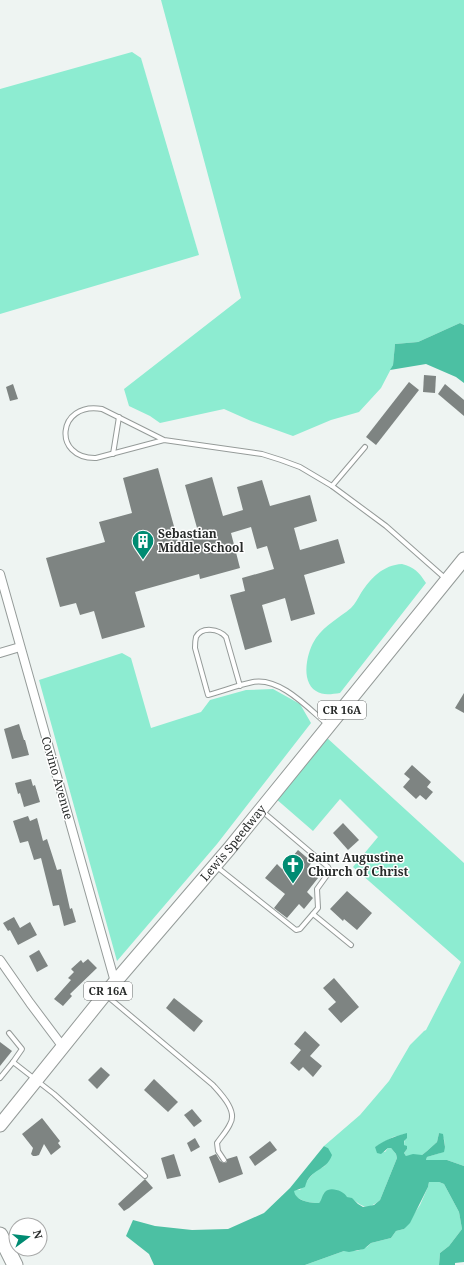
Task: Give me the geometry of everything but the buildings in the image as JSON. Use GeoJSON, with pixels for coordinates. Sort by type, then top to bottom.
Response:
{"type":"FeatureCollection","features":[{"type":"Feature","properties":{"kind":"highway"},"geometry":{"type":"LineString","coordinates":[[0,1235],[15,1265]]}},
{"type":"Feature","properties":{"kind":"main road","name":"Lewis Speedway"},"geometry":{"type":"LineString","coordinates":[[0,1125],[115,982],[215,866],[464,559]]}},
{"type":"Feature","properties":{"kind":"street","name":"Covino Avenue"},"geometry":{"type":"LineString","coordinates":[[0,574],[115,982]]}},
{"type":"Feature","properties":{"kind":"street"},"geometry":{"type":"LineString","coordinates":[[0,653],[20,647]]}},
{"type":"Feature","properties":{"kind":"street"},"geometry":{"type":"LineString","coordinates":[[0,960],[63,1047]]}},
{"type":"Feature","properties":{"kind":"lane"},"geometry":{"type":"LineString","coordinates":[[164,440],[114,454],[86,459],[74,452],[69,447],[66,440],[66,427],[74,414],[85,408],[93,407],[102,409],[164,440],[262,454],[300,467],[332,486],[386,526],[448,580]]}},
{"type":"Feature","properties":{"kind":"lane"},"geometry":{"type":"LineString","coordinates":[[114,454],[119,418]]}},
{"type":"Feature","properties":{"kind":"lane"},"geometry":{"type":"LineString","coordinates":[[332,486],[365,447]]}},
{"type":"Feature","properties":{"kind":"lane"},"geometry":{"type":"LineString","coordinates":[[240,686],[226,637],[216,630],[208,630],[200,633],[195,640],[195,648],[208,695],[258,682],[271,683],[286,690],[329,726]]}},
{"type":"Feature","properties":{"kind":"lane"},"geometry":{"type":"LineString","coordinates":[[215,866],[296,930],[300,929],[314,914],[319,906],[317,889],[330,871],[329,869],[260,810]]}},
{"type":"Feature","properties":{"kind":"lane"},"geometry":{"type":"LineString","coordinates":[[314,914],[351,946]]}},
{"type":"Feature","properties":{"kind":"lane"},"geometry":{"type":"LineString","coordinates":[[105,995],[214,1085],[225,1099],[232,1119],[217,1143],[218,1151],[224,1160]]}},
{"type":"Feature","properties":{"kind":"lane"},"geometry":{"type":"LineString","coordinates":[[0,1078],[22,1049],[9,1033]]}},
{"type":"Feature","properties":{"kind":"lane"},"geometry":{"type":"LineString","coordinates":[[13,1062],[54,1094],[145,1176]]}},
{"type":"Feature","properties":{"kind":"shaded area"},"geometry":{"type":"Polygon","coordinates":[[[161,0],[464,0],[464,325],[460,323],[418,342],[395,344],[393,365],[381,388],[359,412],[331,420],[293,436],[251,421],[224,409],[160,423],[150,416],[129,406],[124,389],[241,298],[161,0]]]}},
{"type":"Feature","properties":{"kind":"shaded area"},"geometry":{"type":"Polygon","coordinates":[[[132,52],[141,58],[199,255],[0,314],[0,89],[132,52]]]}},
{"type":"Feature","properties":{"kind":"shaded area"},"geometry":{"type":"Polygon","coordinates":[[[460,323],[464,325],[464,383],[456,377],[426,364],[390,370],[393,365],[395,344],[418,342],[460,323]]]}},
{"type":"Feature","properties":{"kind":"shaded area"},"geometry":{"type":"Polygon","coordinates":[[[402,564],[416,570],[426,583],[340,693],[319,693],[311,686],[307,673],[310,650],[316,638],[328,625],[351,608],[373,577],[389,567],[402,564]]]}},
{"type":"Feature","properties":{"kind":"shaded area"},"geometry":{"type":"Polygon","coordinates":[[[122,653],[131,658],[151,728],[201,712],[210,700],[246,690],[273,689],[300,704],[311,723],[217,844],[117,961],[39,680],[122,653]]]}},
{"type":"Feature","properties":{"kind":"shaded area"},"geometry":{"type":"Polygon","coordinates":[[[326,737],[464,863],[464,1166],[447,1160],[426,1160],[427,1157],[440,1153],[445,1147],[444,1139],[439,1133],[437,1142],[422,1155],[406,1156],[404,1153],[407,1149],[404,1145],[405,1134],[393,1137],[375,1147],[385,1152],[388,1148],[391,1148],[396,1154],[397,1158],[380,1200],[366,1207],[346,1197],[324,1193],[322,1200],[319,1203],[311,1203],[297,1197],[293,1190],[300,1190],[315,1171],[325,1166],[328,1148],[324,1146],[360,1115],[389,1081],[410,1045],[426,1030],[461,962],[353,867],[378,837],[340,799],[313,831],[275,798],[326,737]]]}},
{"type":"Feature","properties":{"kind":"shaded area"},"geometry":{"type":"Polygon","coordinates":[[[407,1133],[407,1138],[404,1141],[404,1145],[407,1146],[404,1153],[406,1156],[413,1154],[422,1155],[437,1142],[439,1133],[443,1134],[445,1147],[444,1152],[427,1157],[426,1160],[447,1160],[464,1166],[464,1262],[455,1263],[455,1265],[439,1265],[440,1253],[449,1246],[462,1229],[459,1212],[444,1184],[439,1182],[429,1182],[410,1223],[404,1229],[396,1231],[391,1238],[371,1243],[364,1249],[349,1252],[344,1251],[305,1265],[154,1265],[149,1254],[126,1236],[133,1220],[155,1226],[192,1230],[228,1229],[264,1213],[290,1188],[324,1146],[328,1148],[332,1155],[326,1164],[310,1176],[305,1187],[294,1191],[297,1197],[307,1202],[319,1203],[327,1190],[333,1189],[343,1193],[347,1197],[352,1198],[363,1207],[374,1205],[380,1200],[397,1158],[396,1154],[391,1148],[388,1148],[381,1154],[377,1153],[375,1147],[390,1138],[407,1133]]]}},
{"type":"Feature","properties":{"kind":"shaded area"},"geometry":{"type":"Polygon","coordinates":[[[429,1182],[439,1182],[444,1184],[459,1212],[462,1229],[449,1246],[440,1253],[439,1265],[305,1265],[344,1251],[357,1251],[367,1247],[371,1243],[391,1238],[396,1231],[404,1229],[420,1205],[429,1182]]]}},
{"type":"Feature","properties":{"kind":"place","name":"Sebastian Middle School"},"geometry":{"type":"Point","coordinates":[143,560]}},
{"type":"Feature","properties":{"kind":"place","name":"Saint Augustine Church of Christ"},"geometry":{"type":"Point","coordinates":[293,884]}}]}
